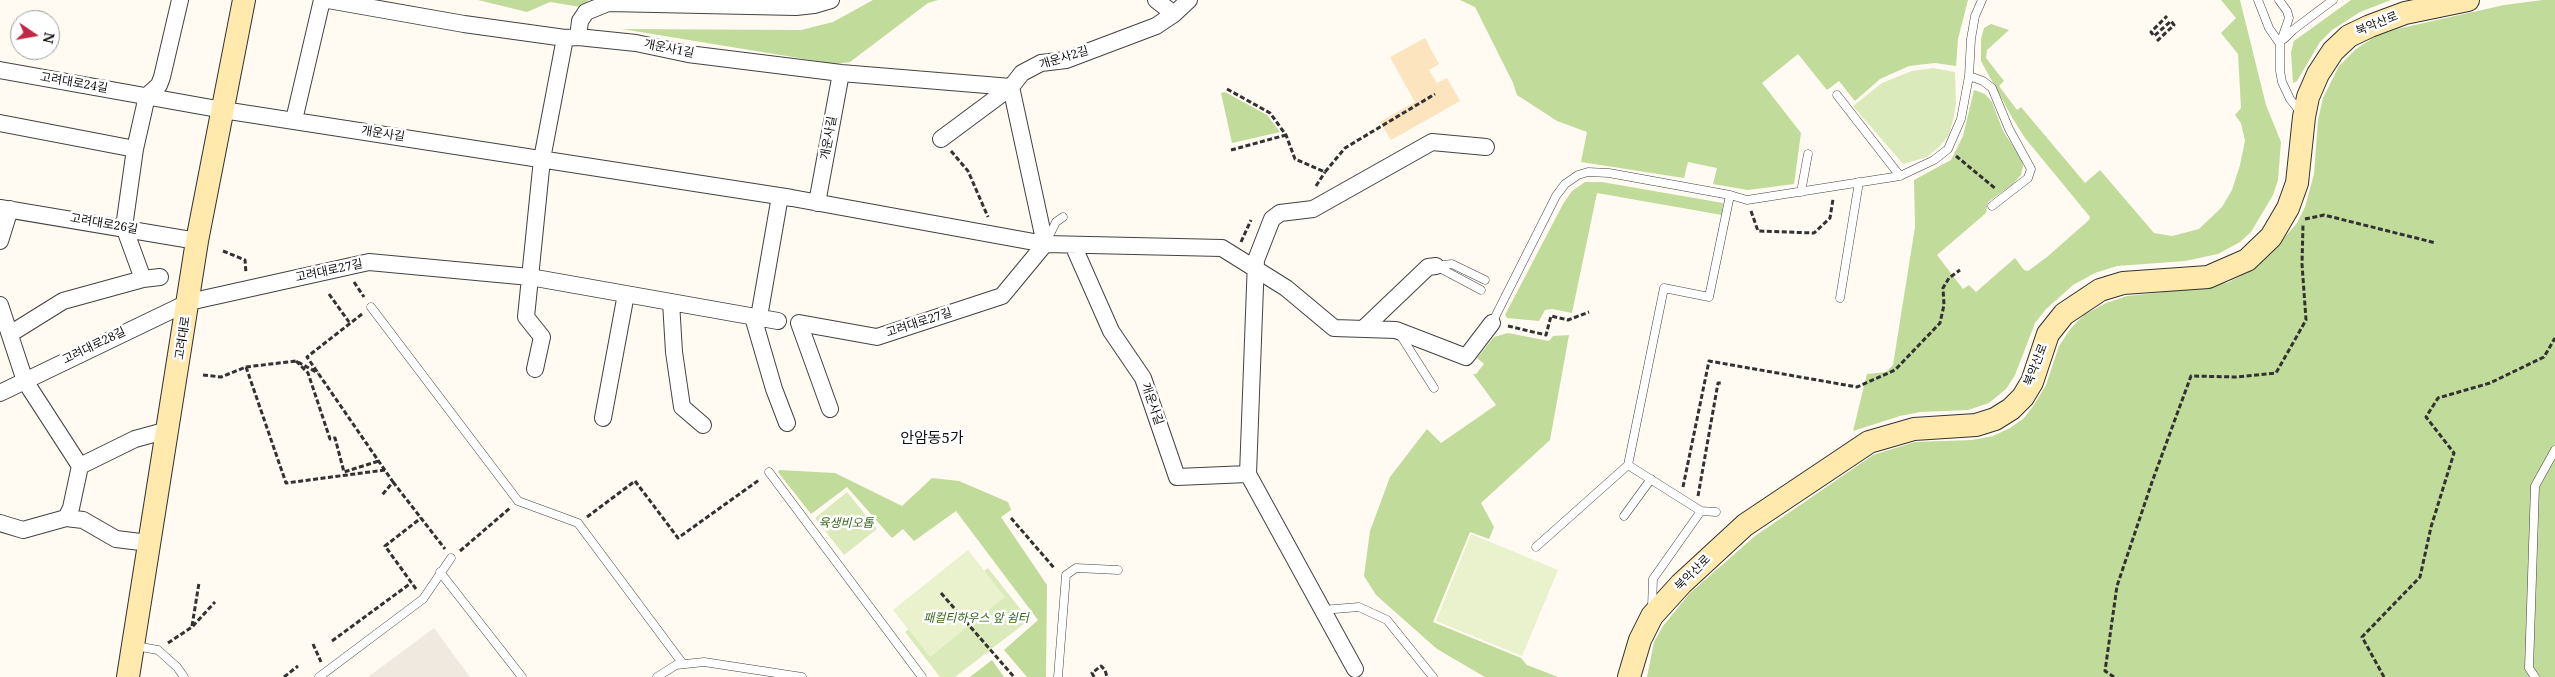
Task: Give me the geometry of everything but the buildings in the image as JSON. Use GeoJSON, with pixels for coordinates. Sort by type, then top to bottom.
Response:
{"type":"FeatureCollection","features":[{"type":"Feature","properties":{"kind":"street"},"geometry":{"type":"LineString","coordinates":[[143,279],[124,227],[135,148],[147,96],[159,85],[162,77],[180,0]]}},
{"type":"Feature","properties":{"kind":"street","name":"고려대로"},"geometry":{"type":"LineString","coordinates":[[128,677],[189,302],[197,241],[244,0]]}},
{"type":"Feature","properties":{"kind":"street"},"geometry":{"type":"LineString","coordinates":[[294,120],[322,0]]}},
{"type":"Feature","properties":{"kind":"street","name":"개운사1길"},"geometry":{"type":"LineString","coordinates":[[328,0],[464,24],[636,43],[688,54],[841,73],[1011,87]]}},
{"type":"Feature","properties":{"kind":"street"},"geometry":{"type":"LineString","coordinates":[[535,369],[542,337],[526,316],[542,159],[572,37],[586,12],[608,4],[796,7],[814,5],[831,0]]}},
{"type":"Feature","properties":{"kind":"street"},"geometry":{"type":"LineString","coordinates":[[1156,0],[1174,14]]}},
{"type":"Feature","properties":{"kind":"street","name":"개운사2길"},"geometry":{"type":"LineString","coordinates":[[941,138],[1011,87],[1022,73],[1041,64],[1066,60],[1156,26],[1174,14],[1189,0]]}},
{"type":"Feature","properties":{"kind":"street","name":"북악산로"},"geometry":{"type":"LineString","coordinates":[[1629,677],[1640,640],[1652,616],[1701,564],[1745,526],[1869,442],[1914,429],[1976,425],[1994,419],[2011,409],[2023,397],[2032,382],[2048,334],[2064,314],[2100,290],[2123,283],[2208,277],[2247,260],[2263,246],[2279,225],[2297,183],[2304,116],[2308,97],[2324,62],[2348,36],[2370,26],[2405,14],[2468,0]]}},
{"type":"Feature","properties":{"kind":"street","name":"고려대로24길"},"geometry":{"type":"LineString","coordinates":[[0,70],[223,110]]}},
{"type":"Feature","properties":{"kind":"street","name":"개운사길"},"geometry":{"type":"LineString","coordinates":[[817,203],[841,73]]}},
{"type":"Feature","properties":{"kind":"street"},"geometry":{"type":"LineString","coordinates":[[1011,87],[1045,244]]}},
{"type":"Feature","properties":{"kind":"street","name":"개운사길"},"geometry":{"type":"LineString","coordinates":[[223,110],[780,196],[1045,244],[1222,248],[1286,288],[1334,328],[1396,330],[1466,357],[1492,323]]}},
{"type":"Feature","properties":{"kind":"street"},"geometry":{"type":"LineString","coordinates":[[0,123],[135,148]]}},
{"type":"Feature","properties":{"kind":"street"},"geometry":{"type":"LineString","coordinates":[[1355,669],[1248,474],[1258,252],[1272,219],[1280,213],[1313,210],[1432,142],[1486,147]]}},
{"type":"Feature","properties":{"kind":"street"},"geometry":{"type":"LineString","coordinates":[[780,196],[756,317],[774,389],[787,423]]}},
{"type":"Feature","properties":{"kind":"street","name":"고려대로26길"},"geometry":{"type":"LineString","coordinates":[[0,240],[5,208],[197,241]]}},
{"type":"Feature","properties":{"kind":"street","name":"고려대로27길"},"geometry":{"type":"LineString","coordinates":[[830,409],[799,324],[877,337],[1002,296],[1045,244]]}},
{"type":"Feature","properties":{"kind":"street","name":"개운사길"},"geometry":{"type":"LineString","coordinates":[[1073,245],[1111,331],[1143,378],[1177,477],[1248,474]]}},
{"type":"Feature","properties":{"kind":"street","name":"고려대로27길"},"geometry":{"type":"LineString","coordinates":[[189,302],[369,262],[530,277],[778,321]]}},
{"type":"Feature","properties":{"kind":"street"},"geometry":{"type":"LineString","coordinates":[[1363,329],[1428,267],[1436,266]]}},
{"type":"Feature","properties":{"kind":"street"},"geometry":{"type":"LineString","coordinates":[[10,334],[63,301],[143,279],[160,277]]}},
{"type":"Feature","properties":{"kind":"street"},"geometry":{"type":"LineString","coordinates":[[603,418],[626,294]]}},
{"type":"Feature","properties":{"kind":"street","name":"고려대로28길"},"geometry":{"type":"LineString","coordinates":[[0,393],[189,302]]}},
{"type":"Feature","properties":{"kind":"street"},"geometry":{"type":"LineString","coordinates":[[671,302],[674,352],[682,407],[703,425]]}},
{"type":"Feature","properties":{"kind":"street"},"geometry":{"type":"LineString","coordinates":[[0,305],[25,381],[80,466],[71,508],[66,518]]}},
{"type":"Feature","properties":{"kind":"street"},"geometry":{"type":"LineString","coordinates":[[80,466],[135,439],[168,430]]}},
{"type":"Feature","properties":{"kind":"street"},"geometry":{"type":"LineString","coordinates":[[0,523],[23,530],[66,518],[83,520],[116,539],[149,544]]}},
{"type":"Feature","properties":{"kind":"lane"},"geometry":{"type":"LineString","coordinates":[[1492,323],[1556,196],[1565,184],[1578,175],[1588,172],[1609,173],[1730,195],[1747,200],[1900,176],[1934,160],[1948,149],[1961,119],[1969,76],[1971,39],[1975,16],[1982,0]]}},
{"type":"Feature","properties":{"kind":"lane"},"geometry":{"type":"LineString","coordinates":[[2258,0],[2269,28],[2280,44]]}},
{"type":"Feature","properties":{"kind":"lane"},"geometry":{"type":"LineString","coordinates":[[2279,0],[2287,11],[2289,18],[2280,44],[2282,82],[2290,99],[2304,116]]}},
{"type":"Feature","properties":{"kind":"lane"},"geometry":{"type":"LineString","coordinates":[[2280,44],[2293,30],[2332,0]]}},
{"type":"Feature","properties":{"kind":"lane"},"geometry":{"type":"LineString","coordinates":[[1969,76],[1983,81],[1992,88],[2009,130],[2031,169],[2028,178],[2003,195],[1992,206]]}},
{"type":"Feature","properties":{"kind":"lane"},"geometry":{"type":"LineString","coordinates":[[1837,95],[1900,176]]}},
{"type":"Feature","properties":{"kind":"lane"},"geometry":{"type":"LineString","coordinates":[[1801,192],[1808,154]]}},
{"type":"Feature","properties":{"kind":"lane"},"geometry":{"type":"LineString","coordinates":[[1840,298],[1859,182]]}},
{"type":"Feature","properties":{"kind":"lane"},"geometry":{"type":"LineString","coordinates":[[1536,547],[1628,465],[1664,288],[1708,297],[1730,195]]}},
{"type":"Feature","properties":{"kind":"lane"},"geometry":{"type":"LineString","coordinates":[[1045,244],[1056,222],[1063,217]]}},
{"type":"Feature","properties":{"kind":"lane"},"geometry":{"type":"LineString","coordinates":[[1436,266],[1445,263],[1452,264],[1486,280]]}},
{"type":"Feature","properties":{"kind":"lane"},"geometry":{"type":"LineString","coordinates":[[1436,266],[1481,290]]}},
{"type":"Feature","properties":{"kind":"lane"},"geometry":{"type":"LineString","coordinates":[[371,307],[518,500],[578,523],[683,664]]}},
{"type":"Feature","properties":{"kind":"lane"},"geometry":{"type":"LineString","coordinates":[[1396,330],[1434,388]]}},
{"type":"Feature","properties":{"kind":"lane"},"geometry":{"type":"LineString","coordinates":[[2535,677],[2529,668],[2535,486],[2555,450]]}},
{"type":"Feature","properties":{"kind":"lane"},"geometry":{"type":"LineString","coordinates":[[1628,465],[1702,511],[1716,512]]}},
{"type":"Feature","properties":{"kind":"lane"},"geometry":{"type":"LineString","coordinates":[[769,472],[922,677]]}},
{"type":"Feature","properties":{"kind":"lane"},"geometry":{"type":"LineString","coordinates":[[1624,516],[1651,479]]}},
{"type":"Feature","properties":{"kind":"lane"},"geometry":{"type":"LineString","coordinates":[[1652,616],[1653,579],[1702,511]]}},
{"type":"Feature","properties":{"kind":"lane"},"geometry":{"type":"LineString","coordinates":[[319,677],[423,600],[435,584],[440,572],[452,558]]}},
{"type":"Feature","properties":{"kind":"lane"},"geometry":{"type":"LineString","coordinates":[[1058,677],[1064,578],[1069,571],[1076,568],[1118,570]]}},
{"type":"Feature","properties":{"kind":"lane"},"geometry":{"type":"LineString","coordinates":[[440,572],[522,677]]}},
{"type":"Feature","properties":{"kind":"lane"},"geometry":{"type":"LineString","coordinates":[[1322,610],[1359,607],[1388,620],[1433,677]]}},
{"type":"Feature","properties":{"kind":"lane"},"geometry":{"type":"LineString","coordinates":[[133,646],[158,650],[177,667],[184,677]]}},
{"type":"Feature","properties":{"kind":"lane"},"geometry":{"type":"LineString","coordinates":[[657,677],[670,667],[704,662],[802,677]]}},
{"type":"Feature","properties":{"kind":"path"},"geometry":{"type":"LineString","coordinates":[[2157,41],[2174,25],[2171,21],[2154,36],[2151,32],[2167,16]]}},
{"type":"Feature","properties":{"kind":"path"},"geometry":{"type":"LineString","coordinates":[[1227,89],[1270,113],[1286,135],[1296,159],[1325,172],[1345,148],[1434,94]]}},
{"type":"Feature","properties":{"kind":"path"},"geometry":{"type":"LineString","coordinates":[[1230,150],[1286,135]]}},
{"type":"Feature","properties":{"kind":"path"},"geometry":{"type":"LineString","coordinates":[[941,138],[968,171],[996,235]]}},
{"type":"Feature","properties":{"kind":"path"},"geometry":{"type":"LineString","coordinates":[[1948,149],[2003,195]]}},
{"type":"Feature","properties":{"kind":"path"},"geometry":{"type":"LineString","coordinates":[[2114,677],[2105,671],[2117,586],[2152,482],[2191,376],[2236,377],[2276,373],[2306,320],[2302,264],[2303,219],[2297,183]]}},
{"type":"Feature","properties":{"kind":"path"},"geometry":{"type":"LineString","coordinates":[[1747,200],[1758,231],[1814,233],[1830,218],[1834,186]]}},
{"type":"Feature","properties":{"kind":"path"},"geometry":{"type":"LineString","coordinates":[[2303,219],[2324,215],[2436,243]]}},
{"type":"Feature","properties":{"kind":"path"},"geometry":{"type":"LineString","coordinates":[[222,251],[245,260],[247,289]]}},
{"type":"Feature","properties":{"kind":"path"},"geometry":{"type":"LineString","coordinates":[[342,268],[371,307],[349,322],[307,357],[393,482],[452,558],[518,500]]}},
{"type":"Feature","properties":{"kind":"path"},"geometry":{"type":"LineString","coordinates":[[1683,489],[1709,361],[1857,387],[1896,370],[1940,323],[1944,305],[1943,288],[1949,278],[1960,270]]}},
{"type":"Feature","properties":{"kind":"path"},"geometry":{"type":"LineString","coordinates":[[329,294],[349,322]]}},
{"type":"Feature","properties":{"kind":"path"},"geometry":{"type":"LineString","coordinates":[[1492,323],[1546,334],[1551,316],[1568,320],[1589,312]]}},
{"type":"Feature","properties":{"kind":"path"},"geometry":{"type":"LineString","coordinates":[[2384,677],[2362,637],[2420,577],[2431,527],[2454,453],[2426,417],[2438,398],[2490,383],[2544,357],[2555,338]]}},
{"type":"Feature","properties":{"kind":"path"},"geometry":{"type":"LineString","coordinates":[[203,375],[221,377],[246,368],[296,361],[319,373]]}},
{"type":"Feature","properties":{"kind":"path"},"geometry":{"type":"LineString","coordinates":[[296,361],[308,373],[330,439],[336,438],[344,472],[379,462]]}},
{"type":"Feature","properties":{"kind":"path"},"geometry":{"type":"LineString","coordinates":[[246,368],[286,483],[385,470]]}},
{"type":"Feature","properties":{"kind":"path"},"geometry":{"type":"LineString","coordinates":[[1698,496],[1718,383],[1723,384]]}},
{"type":"Feature","properties":{"kind":"path"},"geometry":{"type":"LineString","coordinates":[[578,523],[635,481],[678,538],[769,472]]}},
{"type":"Feature","properties":{"kind":"path"},"geometry":{"type":"LineString","coordinates":[[382,495],[393,482]]}},
{"type":"Feature","properties":{"kind":"path"},"geometry":{"type":"LineString","coordinates":[[416,589],[384,546],[421,518]]}},
{"type":"Feature","properties":{"kind":"path"},"geometry":{"type":"LineString","coordinates":[[1011,518],[1064,578]]}},
{"type":"Feature","properties":{"kind":"path"},"geometry":{"type":"LineString","coordinates":[[332,641],[411,582]]}},
{"type":"Feature","properties":{"kind":"path"},"geometry":{"type":"LineString","coordinates":[[192,627],[198,583]]}},
{"type":"Feature","properties":{"kind":"path"},"geometry":{"type":"LineString","coordinates":[[941,593],[1014,677]]}},
{"type":"Feature","properties":{"kind":"path"},"geometry":{"type":"LineString","coordinates":[[161,647],[192,627],[215,602]]}},
{"type":"Feature","properties":{"kind":"path"},"geometry":{"type":"LineString","coordinates":[[312,644],[326,672]]}},
{"type":"Feature","properties":{"kind":"path"},"geometry":{"type":"LineString","coordinates":[[284,677],[298,666]]}},
{"type":"Feature","properties":{"kind":"path"},"geometry":{"type":"LineString","coordinates":[[1094,677],[1092,673],[1101,666],[1105,670],[1107,677]]}},
{"type":"Feature","properties":{"kind":"green space"},"geometry":{"type":"Polygon","coordinates":[[[478,0],[589,0],[580,7],[550,2],[527,12],[478,0]]]}},
{"type":"Feature","properties":{"kind":"green space"},"geometry":{"type":"Polygon","coordinates":[[[873,0],[938,0],[928,3],[850,62],[835,64],[622,29],[801,30],[833,22],[873,0]]]}},
{"type":"Feature","properties":{"kind":"green space"},"geometry":{"type":"Polygon","coordinates":[[[1460,0],[1968,0],[1958,39],[1956,66],[1935,63],[1909,66],[1880,79],[1855,101],[1839,81],[1827,90],[1798,54],[1762,83],[1801,133],[1794,184],[1748,190],[1713,184],[1717,168],[1688,162],[1684,178],[1581,162],[1587,132],[1557,121],[1517,95],[1513,83],[1475,7],[1460,0]]]}},
{"type":"Feature","properties":{"kind":"green space"},"geometry":{"type":"Polygon","coordinates":[[[2221,0],[2240,0],[2266,105],[2281,142],[2278,180],[2273,195],[2251,232],[2240,242],[2218,254],[2185,261],[2117,266],[2095,273],[2073,285],[2046,309],[2035,323],[2015,375],[2006,389],[1989,403],[1968,410],[1920,412],[1900,416],[1853,431],[1867,374],[1886,372],[1893,365],[1915,227],[1914,180],[1951,160],[1963,136],[1974,90],[1985,94],[1992,102],[2003,131],[2021,158],[2023,166],[2021,175],[2013,184],[1988,202],[1986,213],[1937,255],[1963,289],[1969,285],[1976,292],[2015,258],[2024,270],[2028,271],[2047,257],[2089,220],[2090,217],[2025,138],[2013,119],[1981,61],[1981,39],[1984,28],[1991,24],[2009,30],[1987,50],[1986,58],[2004,81],[1999,86],[2017,110],[2021,107],[2085,183],[2100,170],[2154,233],[2172,236],[2199,229],[2222,207],[2232,190],[2245,141],[2241,123],[2235,115],[2241,108],[2238,54],[2221,33],[2236,18],[2221,0]]]}},
{"type":"Feature","properties":{"kind":"green space"},"geometry":{"type":"Polygon","coordinates":[[[2351,0],[2391,0],[2360,12],[2332,30],[2320,42],[2297,81],[2293,83],[2291,52],[2294,41],[2351,0]]]}},
{"type":"Feature","properties":{"kind":"green space"},"geometry":{"type":"Polygon","coordinates":[[[2555,0],[2555,677],[1647,677],[1654,642],[1663,626],[1689,594],[1755,536],[1873,455],[1915,442],[1972,440],[1993,436],[2010,428],[2024,418],[2034,405],[2046,385],[2059,346],[2071,328],[2084,315],[2106,303],[2127,296],[2211,287],[2229,282],[2244,274],[2270,254],[2297,223],[2305,207],[2314,174],[2318,120],[2323,98],[2339,66],[2356,49],[2376,36],[2397,29],[2504,5],[2555,0]]]}},
{"type":"Feature","properties":{"kind":"green space"},"geometry":{"type":"Polygon","coordinates":[[[1933,68],[1955,72],[1956,104],[1949,135],[1927,157],[1903,164],[1853,106],[1882,83],[1912,71],[1933,68]]]}},
{"type":"Feature","properties":{"kind":"green space"},"geometry":{"type":"Polygon","coordinates":[[[1225,92],[1267,115],[1280,132],[1232,143],[1221,93],[1225,92]]]}},
{"type":"Feature","properties":{"kind":"green space"},"geometry":{"type":"Polygon","coordinates":[[[1585,182],[1602,182],[1723,203],[1722,215],[1597,193],[1572,313],[1552,309],[1545,310],[1539,321],[1507,318],[1505,315],[1563,204],[1572,191],[1585,182]]]}},
{"type":"Feature","properties":{"kind":"green space"},"geometry":{"type":"Polygon","coordinates":[[[1508,333],[1549,341],[1553,336],[1569,335],[1550,440],[1481,503],[1494,527],[1489,539],[1470,532],[1433,622],[1521,658],[1527,665],[1558,677],[1485,677],[1437,649],[1376,595],[1364,576],[1370,531],[1390,477],[1427,429],[1441,443],[1496,405],[1473,374],[1476,374],[1484,364],[1477,358],[1494,337],[1508,333]]]}},
{"type":"Feature","properties":{"kind":"green space"},"geometry":{"type":"Polygon","coordinates":[[[779,470],[835,473],[902,506],[932,478],[959,481],[1008,502],[1011,510],[1001,517],[1047,585],[1046,677],[1027,677],[1004,650],[1038,620],[956,511],[914,541],[903,529],[892,538],[847,487],[811,514],[778,472],[779,470]]]}},
{"type":"Feature","properties":{"kind":"green space","name":"육생비오톱"},"geometry":{"type":"Polygon","coordinates":[[[847,492],[877,529],[844,555],[815,518],[847,492]]]}},
{"type":"Feature","properties":{"kind":"green space"},"geometry":{"type":"Polygon","coordinates":[[[1471,534],[1558,570],[1522,656],[1436,621],[1471,534]]]}},
{"type":"Feature","properties":{"kind":"green space"},"geometry":{"type":"Polygon","coordinates":[[[968,550],[1005,597],[930,657],[893,610],[968,550]]]}},
{"type":"Feature","properties":{"kind":"green space","name":"패컬티하우스 앞 쉼터"},"geometry":{"type":"Polygon","coordinates":[[[988,568],[1029,620],[955,677],[940,677],[905,632],[988,568]]]}},
{"type":"Feature","properties":{"kind":"green space"},"geometry":{"type":"Polygon","coordinates":[[[992,660],[1004,677],[970,677],[992,660]]]}},
{"type":"Feature","properties":{"kind":"sand"},"geometry":{"type":"Polygon","coordinates":[[[1425,38],[1439,64],[1429,70],[1437,83],[1447,78],[1460,101],[1391,140],[1380,122],[1415,102],[1390,57],[1425,38]]]}},
{"type":"Feature","properties":{"kind":"shaded area"},"geometry":{"type":"Polygon","coordinates":[[[434,628],[470,677],[368,677],[434,628]]]}},
{"type":"Feature","properties":{"kind":"district","name":"안암동5가"},"geometry":{"type":"Point","coordinates":[932,439]}}]}
